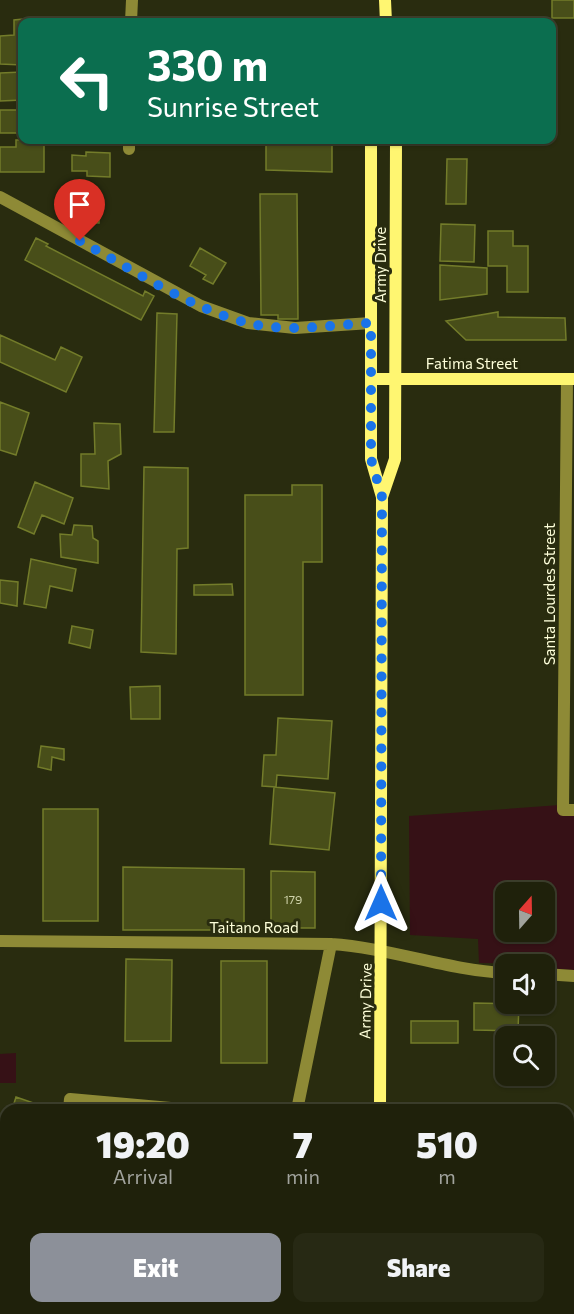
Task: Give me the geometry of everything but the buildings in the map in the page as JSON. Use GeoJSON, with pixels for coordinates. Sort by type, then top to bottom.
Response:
{"type":"FeatureCollection","features":[{"type":"Feature","properties":{"kind":"main road"},"geometry":{"type":"LineString","coordinates":[[384,0],[384,18]]}},
{"type":"Feature","properties":{"kind":"main road","name":"Army Drive"},"geometry":{"type":"LineString","coordinates":[[371,144],[371,459],[382,497],[380,1104]]}},
{"type":"Feature","properties":{"kind":"main road","name":"Army Drive"},"geometry":{"type":"LineString","coordinates":[[382,497],[395,459],[396,144]]}},
{"type":"Feature","properties":{"kind":"main road","name":"Fatima Street"},"geometry":{"type":"LineString","coordinates":[[371,379],[571,379]]}},
{"type":"Feature","properties":{"kind":"street"},"geometry":{"type":"LineString","coordinates":[[131,18],[132,0]]}},
{"type":"Feature","properties":{"kind":"street"},"geometry":{"type":"LineString","coordinates":[[0,197],[201,306],[248,323],[295,328],[371,323]]}},
{"type":"Feature","properties":{"kind":"street","name":"Santa Lourdes Street"},"geometry":{"type":"LineString","coordinates":[[569,810],[571,379]]}},
{"type":"Feature","properties":{"kind":"street","name":"Taitano Road"},"geometry":{"type":"LineString","coordinates":[[0,941],[331,944],[381,950],[459,969],[495,972]]}},
{"type":"Feature","properties":{"kind":"street"},"geometry":{"type":"LineString","coordinates":[[298,1104],[331,944]]}},
{"type":"Feature","properties":{"kind":"street"},"geometry":{"type":"LineString","coordinates":[[555,975],[574,976]]}},
{"type":"Feature","properties":{"kind":"street"},"geometry":{"type":"LineString","coordinates":[[70,1104],[70,1100],[119,1104]]}},
{"type":"Feature","properties":{"kind":"shaded area"},"geometry":{"type":"Polygon","coordinates":[[[574,804],[574,970],[555,969],[555,954],[495,954],[495,963],[479,963],[478,939],[410,935],[409,816],[574,804]]]}},
{"type":"Feature","properties":{"kind":"shaded area"},"geometry":{"type":"Polygon","coordinates":[[[16,1053],[16,1083],[0,1083],[0,1054],[16,1053]]]}},
{"type":"Feature","properties":{"kind":"route"},"geometry":{"type":"LineString","coordinates":[[80,241],[201,306],[248,323],[295,328],[371,323],[371,459],[382,497],[381,903]]}}]}
